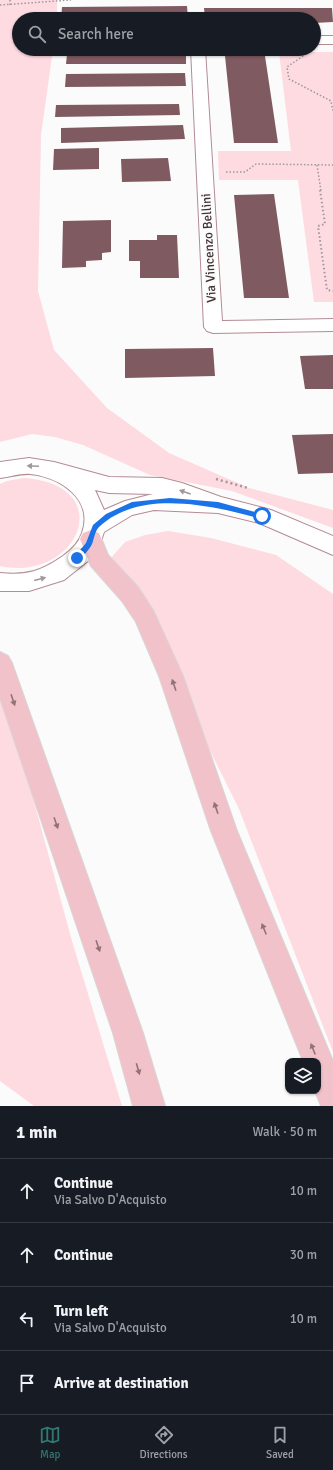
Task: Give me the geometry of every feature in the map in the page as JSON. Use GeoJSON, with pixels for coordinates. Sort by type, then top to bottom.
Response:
{"type":"FeatureCollection","features":[{"type":"Feature","properties":{"kind":"highway"},"geometry":{"type":"LineString","coordinates":[[93,533],[99,560],[130,594],[146,616],[171,676],[224,831],[333,1098]]}},
{"type":"Feature","properties":{"kind":"highway"},"geometry":{"type":"LineString","coordinates":[[0,663],[128,1033],[149,1106]]}},
{"type":"Feature","properties":{"kind":"street"},"geometry":{"type":"LineString","coordinates":[[321,43],[333,40]]}},
{"type":"Feature","properties":{"kind":"street","name":"Via Vincenzo Bellini"},"geometry":{"type":"LineString","coordinates":[[198,56],[213,327],[333,325]]}},
{"type":"Feature","properties":{"kind":"street"},"geometry":{"type":"LineString","coordinates":[[0,470],[18,466],[38,466],[109,485],[162,486],[182,491],[218,505],[262,516],[333,546]]}},
{"type":"Feature","properties":{"kind":"street"},"geometry":{"type":"LineString","coordinates":[[65,474],[82,486],[91,499],[95,515],[93,533]]}},
{"type":"Feature","properties":{"kind":"street"},"geometry":{"type":"LineString","coordinates":[[0,582],[20,583],[50,576],[71,564],[85,550],[93,533],[108,516],[132,505],[170,501],[218,505]]}},
{"type":"Feature","properties":{"kind":"path"},"geometry":{"type":"LineString","coordinates":[[10,0],[10,5]]}},
{"type":"Feature","properties":{"kind":"path"},"geometry":{"type":"LineString","coordinates":[[0,5],[71,0]]}},
{"type":"Feature","properties":{"kind":"path"},"geometry":{"type":"LineString","coordinates":[[304,56],[287,67],[289,79],[331,101],[333,111]]}},
{"type":"Feature","properties":{"kind":"path"},"geometry":{"type":"LineString","coordinates":[[219,172],[245,172],[256,164],[333,165]]}},
{"type":"Feature","properties":{"kind":"path"},"geometry":{"type":"LineString","coordinates":[[317,165],[326,224],[318,226],[327,290],[333,291]]}},
{"type":"Feature","properties":{"kind":"shaded area"},"geometry":{"type":"Polygon","coordinates":[[[0,0],[57,0],[57,12],[12,12],[12,56],[52,56],[41,135],[38,291],[54,350],[107,408],[169,453],[249,488],[333,510],[333,528],[232,491],[150,475],[83,445],[55,437],[32,434],[0,442],[0,0]]]}},
{"type":"Feature","properties":{"kind":"shaded area"},"geometry":{"type":"Polygon","coordinates":[[[321,52],[333,52],[333,302],[314,302],[298,180],[219,180],[218,151],[291,151],[279,56],[321,56],[321,52]]]}},
{"type":"Feature","properties":{"kind":"shaded area"},"geometry":{"type":"Polygon","coordinates":[[[24,478],[54,484],[72,497],[79,513],[77,531],[67,547],[50,560],[27,567],[0,566],[0,484],[7,481],[24,478]]]}},
{"type":"Feature","properties":{"kind":"shaded area"},"geometry":{"type":"Polygon","coordinates":[[[168,531],[211,538],[276,555],[333,594],[333,1052],[239,809],[142,614],[103,567],[125,542],[145,535],[168,531]]]}},
{"type":"Feature","properties":{"kind":"shaded area"},"geometry":{"type":"Polygon","coordinates":[[[0,677],[72,941],[122,1106],[34,1106],[0,1081],[0,677]]]}},
{"type":"Feature","properties":{"kind":"building"},"geometry":{"type":"Polygon","coordinates":[[[187,6],[187,12],[62,12],[62,7],[187,6]]]}},
{"type":"Feature","properties":{"kind":"building"},"geometry":{"type":"Polygon","coordinates":[[[204,8],[332,8],[333,22],[321,23],[321,12],[204,12],[204,8]]]}},
{"type":"Feature","properties":{"kind":"building"},"geometry":{"type":"Polygon","coordinates":[[[67,56],[186,56],[186,64],[66,64],[67,56]]]}},
{"type":"Feature","properties":{"kind":"building"},"geometry":{"type":"Polygon","coordinates":[[[225,56],[265,56],[278,143],[234,143],[225,56]]]}},
{"type":"Feature","properties":{"kind":"building"},"geometry":{"type":"Polygon","coordinates":[[[185,73],[186,86],[65,87],[66,74],[185,73]]]}},
{"type":"Feature","properties":{"kind":"building"},"geometry":{"type":"Polygon","coordinates":[[[179,104],[180,115],[55,117],[56,105],[179,104]]]}},
{"type":"Feature","properties":{"kind":"building"},"geometry":{"type":"Polygon","coordinates":[[[183,125],[185,139],[61,143],[61,128],[183,125]]]}},
{"type":"Feature","properties":{"kind":"building"},"geometry":{"type":"Polygon","coordinates":[[[99,148],[99,169],[53,170],[54,149],[99,148]]]}},
{"type":"Feature","properties":{"kind":"building"},"geometry":{"type":"Polygon","coordinates":[[[168,158],[171,181],[122,182],[121,159],[168,158]]]}},
{"type":"Feature","properties":{"kind":"building"},"geometry":{"type":"Polygon","coordinates":[[[274,194],[289,298],[244,298],[234,195],[274,194]]]}},
{"type":"Feature","properties":{"kind":"building"},"geometry":{"type":"Polygon","coordinates":[[[111,220],[111,252],[102,253],[102,260],[86,261],[86,267],[62,268],[63,221],[111,220]]]}},
{"type":"Feature","properties":{"kind":"building"},"geometry":{"type":"Polygon","coordinates":[[[157,235],[177,235],[179,278],[140,278],[140,261],[129,261],[129,240],[157,240],[157,235]]]}},
{"type":"Feature","properties":{"kind":"building"},"geometry":{"type":"Polygon","coordinates":[[[213,348],[215,376],[125,378],[125,349],[213,348]]]}},
{"type":"Feature","properties":{"kind":"building"},"geometry":{"type":"Polygon","coordinates":[[[333,355],[333,389],[305,389],[300,356],[333,355]]]}},
{"type":"Feature","properties":{"kind":"building"},"geometry":{"type":"Polygon","coordinates":[[[333,434],[333,473],[298,474],[292,435],[333,434]]]}},
{"type":"Feature","properties":{"kind":"route"},"geometry":{"type":"LineString","coordinates":[[77,558],[88,545],[94,533],[95,527],[108,516],[132,505],[170,501],[218,505],[262,516]]}}]}
